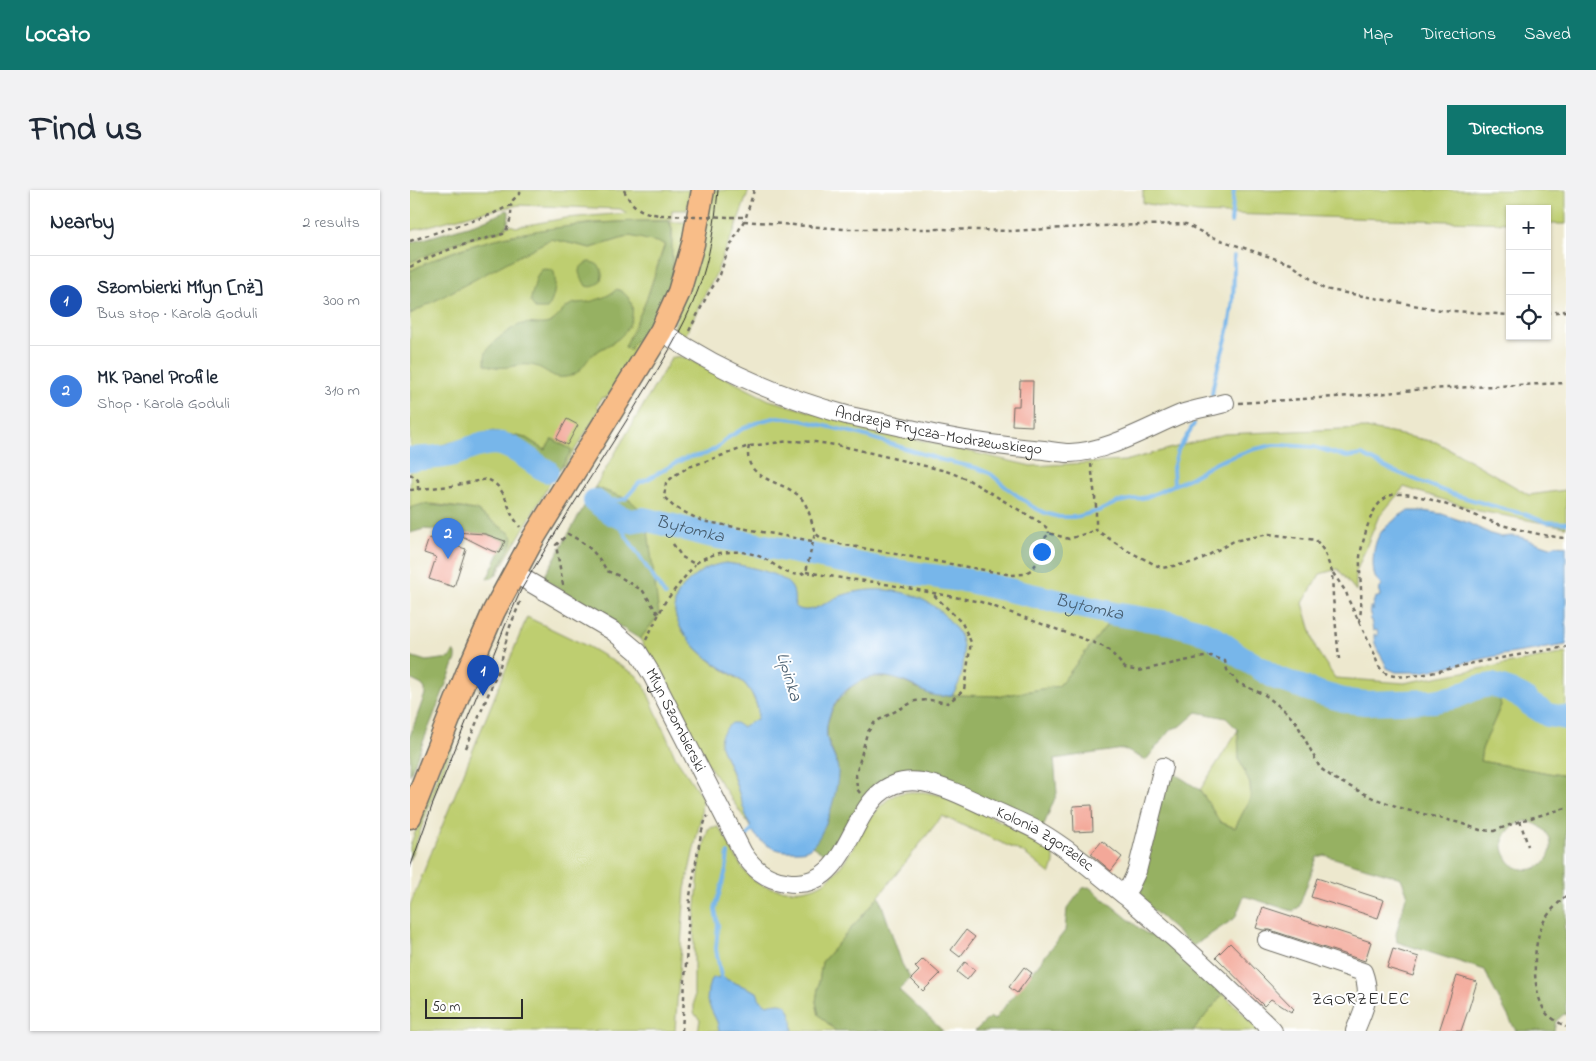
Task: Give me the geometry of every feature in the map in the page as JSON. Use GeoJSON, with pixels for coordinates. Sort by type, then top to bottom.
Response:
{"type":"FeatureCollection","features":[{"type":"Feature","properties":{"kind":"main road"},"geometry":{"type":"LineString","coordinates":[[410,817],[482,638],[514,573],[661,331],[679,292],[693,244],[703,190]]}},
{"type":"Feature","properties":{"kind":"street","name":"Andrzeja Frycza-Modrzewskiego"},"geometry":{"type":"LineString","coordinates":[[661,331],[731,373],[812,405],[851,416],[949,438],[1014,448],[1070,453],[1089,450],[1143,432],[1182,414],[1225,403]]}},
{"type":"Feature","properties":{"kind":"street","name":"Młyn Szombierski"},"geometry":{"type":"LineString","coordinates":[[514,573],[613,632],[638,652],[652,675],[743,853],[756,870],[765,876],[791,883],[807,882]]}},
{"type":"Feature","properties":{"kind":"street"},"geometry":{"type":"LineString","coordinates":[[1123,894],[1130,886],[1137,872],[1163,767]]}},
{"type":"Feature","properties":{"kind":"street","name":"Kolonia Zgorzelec"},"geometry":{"type":"LineString","coordinates":[[807,882],[817,878],[831,867],[842,854],[868,804],[880,792],[892,785],[905,782],[922,782],[960,794],[1039,831],[1076,855],[1164,928],[1273,1031]]}},
{"type":"Feature","properties":{"kind":"street"},"geometry":{"type":"LineString","coordinates":[[1267,940],[1363,972],[1367,983],[1367,1000],[1355,1031]]}},
{"type":"Feature","properties":{"kind":"path"},"geometry":{"type":"LineString","coordinates":[[410,267],[467,243],[503,234],[507,230],[513,200],[523,190]]}},
{"type":"Feature","properties":{"kind":"path"},"geometry":{"type":"LineString","coordinates":[[624,190],[638,209],[645,213],[731,216],[844,229],[1011,231],[1186,224],[1209,236],[1291,264],[1324,289],[1441,310],[1506,314]]}},
{"type":"Feature","properties":{"kind":"path"},"geometry":{"type":"LineString","coordinates":[[682,345],[720,274],[727,252],[745,219],[754,190]]}},
{"type":"Feature","properties":{"kind":"path"},"geometry":{"type":"LineString","coordinates":[[410,241],[490,215],[511,205]]}},
{"type":"Feature","properties":{"kind":"path"},"geometry":{"type":"LineString","coordinates":[[1551,313],[1566,311]]}},
{"type":"Feature","properties":{"kind":"path"},"geometry":{"type":"LineString","coordinates":[[1225,403],[1313,399],[1424,389],[1566,383]]}},
{"type":"Feature","properties":{"kind":"path"},"geometry":{"type":"LineString","coordinates":[[812,541],[702,521],[674,507],[664,497],[666,483],[689,467],[750,446],[790,441],[815,442],[842,446],[931,467],[967,479],[1041,523],[1049,533],[1069,539],[1096,530]]}},
{"type":"Feature","properties":{"kind":"path"},"geometry":{"type":"LineString","coordinates":[[750,446],[748,453],[755,471],[762,478],[794,491],[802,498],[808,509],[815,533],[821,538],[840,544],[1012,575],[1024,574],[1031,570],[1037,563],[1041,543],[1049,533]]}},
{"type":"Feature","properties":{"kind":"path"},"geometry":{"type":"LineString","coordinates":[[1089,450],[1096,506],[1096,530]]}},
{"type":"Feature","properties":{"kind":"path"},"geometry":{"type":"LineString","coordinates":[[410,474],[418,480],[418,490]]}},
{"type":"Feature","properties":{"kind":"path"},"geometry":{"type":"LineString","coordinates":[[410,490],[452,486],[488,479],[501,489],[512,515],[524,532]]}},
{"type":"Feature","properties":{"kind":"path"},"geometry":{"type":"LineString","coordinates":[[1359,622],[1362,608],[1360,555],[1375,508],[1392,495],[1405,494],[1418,497],[1503,525],[1566,538]]}},
{"type":"Feature","properties":{"kind":"path"},"geometry":{"type":"LineString","coordinates":[[1096,530],[1128,551],[1162,568],[1196,562],[1234,541],[1269,534],[1316,540],[1324,551],[1332,572],[1346,592],[1375,655],[1377,664],[1386,673],[1407,676],[1417,675],[1566,647]]}},
{"type":"Feature","properties":{"kind":"path"},"geometry":{"type":"LineString","coordinates":[[806,572],[815,533]]}},
{"type":"Feature","properties":{"kind":"path"},"geometry":{"type":"LineString","coordinates":[[568,604],[556,545],[568,534],[584,542],[598,556],[607,571],[643,591],[659,615]]}},
{"type":"Feature","properties":{"kind":"path"},"geometry":{"type":"LineString","coordinates":[[673,544],[682,557],[695,564]]}},
{"type":"Feature","properties":{"kind":"path"},"geometry":{"type":"LineString","coordinates":[[638,652],[643,646],[665,602],[695,564],[703,558],[728,552],[757,555],[782,570],[792,573],[803,574],[806,572],[875,582],[981,602],[1100,645],[1110,651],[1125,668],[1138,671],[1211,656],[1224,661],[1227,670],[1238,683],[1264,695],[1296,722],[1320,768],[1334,779],[1374,798],[1407,810],[1480,830],[1494,831],[1520,821],[1566,808]]}},
{"type":"Feature","properties":{"kind":"path"},"geometry":{"type":"LineString","coordinates":[[1332,572],[1339,659]]}},
{"type":"Feature","properties":{"kind":"path"},"geometry":{"type":"LineString","coordinates":[[466,748],[500,666],[509,629],[523,596],[528,594],[534,584]]}},
{"type":"Feature","properties":{"kind":"path"},"geometry":{"type":"LineString","coordinates":[[868,804],[857,789],[856,775],[866,734],[875,722],[915,701],[930,700],[948,703],[964,690],[971,642],[962,623],[931,592]]}},
{"type":"Feature","properties":{"kind":"path"},"geometry":{"type":"LineString","coordinates":[[682,1031],[690,896],[701,834],[706,818],[718,806]]}},
{"type":"Feature","properties":{"kind":"path"},"geometry":{"type":"LineString","coordinates":[[1520,821],[1528,846]]}},
{"type":"Feature","properties":{"kind":"path"},"geometry":{"type":"LineString","coordinates":[[1566,896],[1543,922],[1536,957],[1537,991],[1541,1005],[1549,1016],[1566,1027]]}},
{"type":"Feature","properties":{"kind":"green space"},"geometry":{"type":"Polygon","coordinates":[[[410,190],[689,190],[687,210],[672,210],[671,220],[593,223],[512,235],[463,248],[410,271],[410,262],[458,242],[502,230],[510,225],[516,227],[566,218],[627,213],[620,209],[519,205],[473,214],[410,231],[410,190]]]}},
{"type":"Feature","properties":{"kind":"green space"},"geometry":{"type":"Polygon","coordinates":[[[709,190],[749,190],[717,272],[684,338],[674,329],[709,190]]]}},
{"type":"Feature","properties":{"kind":"green space"},"geometry":{"type":"Polygon","coordinates":[[[1143,190],[1566,190],[1566,224],[1551,224],[1551,205],[1506,205],[1506,223],[1197,213],[1143,203],[1143,190]]]}},
{"type":"Feature","properties":{"kind":"green space"},"geometry":{"type":"Polygon","coordinates":[[[506,210],[509,211],[507,225],[502,230],[458,242],[410,262],[410,243],[478,223],[506,210]]]}},
{"type":"Feature","properties":{"kind":"green space"},"geometry":{"type":"Polygon","coordinates":[[[669,221],[672,229],[673,271],[672,281],[653,324],[637,339],[629,350],[625,347],[646,301],[665,244],[630,236],[591,248],[551,239],[410,314],[410,271],[437,258],[464,248],[520,234],[578,225],[669,221]]]}},
{"type":"Feature","properties":{"kind":"green space"},"geometry":{"type":"Polygon","coordinates":[[[670,222],[690,222],[672,281],[672,231],[670,222]]]}},
{"type":"Feature","properties":{"kind":"green space"},"geometry":{"type":"Polygon","coordinates":[[[630,236],[665,243],[646,301],[626,347],[629,350],[637,339],[653,324],[608,396],[602,397],[597,406],[600,409],[565,466],[562,466],[572,450],[553,439],[545,450],[526,438],[492,431],[435,447],[410,448],[410,314],[521,253],[552,239],[591,248],[630,236]]]}},
{"type":"Feature","properties":{"kind":"green space"},"geometry":{"type":"Polygon","coordinates":[[[588,262],[595,263],[602,271],[600,281],[592,287],[586,286],[579,272],[581,267],[588,262]]]}},
{"type":"Feature","properties":{"kind":"green space"},"geometry":{"type":"Polygon","coordinates":[[[541,270],[553,270],[555,284],[553,296],[547,309],[535,309],[531,298],[537,276],[541,270]]]}},
{"type":"Feature","properties":{"kind":"green space"},"geometry":{"type":"Polygon","coordinates":[[[617,289],[624,293],[632,306],[631,320],[628,327],[618,339],[592,355],[580,370],[574,374],[559,377],[535,366],[499,367],[485,364],[488,349],[496,340],[518,325],[549,323],[570,305],[599,299],[617,289]]]}},
{"type":"Feature","properties":{"kind":"green space"},"geometry":{"type":"Polygon","coordinates":[[[672,357],[686,358],[769,400],[868,428],[1031,466],[1125,461],[1224,434],[1366,428],[1436,442],[1529,495],[1566,490],[1566,527],[1479,511],[1404,487],[1378,518],[1356,572],[1356,591],[1338,569],[1320,574],[1303,603],[1316,649],[1335,678],[1404,683],[1566,653],[1566,776],[1480,761],[1482,749],[1501,705],[1481,695],[1438,708],[1419,710],[1371,711],[1335,707],[1284,690],[1258,678],[1206,643],[1177,635],[1109,622],[1059,686],[1001,696],[952,695],[961,674],[963,649],[960,634],[838,597],[818,607],[801,610],[797,608],[784,580],[755,569],[725,563],[680,628],[698,650],[712,662],[744,683],[751,692],[759,711],[757,719],[746,726],[739,726],[720,744],[751,828],[701,754],[673,695],[640,639],[659,615],[630,500],[595,487],[672,357]]]}},
{"type":"Feature","properties":{"kind":"green space"},"geometry":{"type":"Polygon","coordinates":[[[492,431],[526,438],[545,450],[552,439],[572,450],[558,472],[521,449],[500,442],[476,444],[440,454],[410,456],[410,448],[435,447],[492,431]]]}},
{"type":"Feature","properties":{"kind":"green space"},"geometry":{"type":"Polygon","coordinates":[[[486,447],[500,448],[534,469],[553,478],[494,577],[512,543],[511,534],[476,510],[432,504],[410,508],[410,463],[451,460],[469,455],[486,447]]]}},
{"type":"Feature","properties":{"kind":"green space"},"geometry":{"type":"Polygon","coordinates":[[[595,487],[630,500],[646,515],[659,615],[640,639],[543,579],[595,487]]]}},
{"type":"Feature","properties":{"kind":"green space"},"geometry":{"type":"Polygon","coordinates":[[[423,504],[476,510],[511,534],[513,538],[512,543],[494,577],[487,579],[505,541],[485,534],[424,529],[410,533],[410,508],[423,504]]]}},
{"type":"Feature","properties":{"kind":"green space"},"geometry":{"type":"Polygon","coordinates":[[[527,617],[589,647],[636,675],[644,685],[676,758],[702,797],[701,817],[685,889],[675,1031],[410,1031],[410,905],[527,617]]]}},
{"type":"Feature","properties":{"kind":"green space"},"geometry":{"type":"Polygon","coordinates":[[[1109,622],[1177,635],[1206,643],[1258,678],[1284,690],[1335,707],[1371,711],[1419,710],[1438,708],[1481,695],[1499,697],[1501,705],[1482,749],[1480,761],[1566,776],[1566,923],[1564,926],[1566,932],[1566,1015],[1564,1014],[1556,1021],[1554,1031],[1516,1031],[1485,970],[1397,942],[1396,934],[1407,893],[1401,878],[1324,855],[1317,857],[1299,907],[1293,911],[1244,896],[1235,918],[1193,946],[1141,899],[1137,891],[1138,884],[1169,770],[1200,790],[1220,822],[1235,828],[1251,797],[1250,784],[1239,759],[1238,730],[1226,718],[1197,712],[1181,726],[1171,729],[1146,760],[1123,749],[1054,759],[1057,793],[1043,827],[924,774],[899,773],[877,782],[858,805],[835,850],[828,857],[812,846],[825,826],[831,809],[838,772],[827,737],[827,724],[832,710],[840,698],[854,684],[870,676],[895,678],[932,695],[943,696],[1001,696],[1059,686],[1109,622]],[[1526,821],[1520,823],[1509,830],[1503,840],[1504,851],[1508,860],[1515,867],[1533,869],[1547,859],[1551,850],[1550,841],[1547,833],[1539,826],[1526,821]]]}},
{"type":"Feature","properties":{"kind":"green space"},"geometry":{"type":"Polygon","coordinates":[[[454,651],[456,659],[410,775],[410,736],[425,694],[425,689],[422,685],[410,679],[410,656],[426,661],[450,658],[454,651]]]}},
{"type":"Feature","properties":{"kind":"green space"},"geometry":{"type":"Polygon","coordinates":[[[1238,730],[1239,759],[1250,784],[1251,797],[1235,828],[1220,822],[1200,790],[1238,730]]]}},
{"type":"Feature","properties":{"kind":"green space"},"geometry":{"type":"Polygon","coordinates":[[[450,741],[454,743],[410,860],[410,846],[450,741]]]}},
{"type":"Feature","properties":{"kind":"green space"},"geometry":{"type":"Polygon","coordinates":[[[924,792],[949,797],[1044,842],[1051,849],[1054,857],[1054,865],[1050,874],[1024,853],[942,816],[879,896],[822,962],[816,1002],[819,1015],[836,1031],[698,1031],[700,1020],[694,1013],[694,926],[700,861],[708,829],[718,827],[742,867],[756,882],[778,889],[807,889],[824,882],[837,871],[866,825],[877,810],[891,797],[902,793],[924,792]]]}},
{"type":"Feature","properties":{"kind":"green space"},"geometry":{"type":"Polygon","coordinates":[[[1089,887],[1144,932],[1161,940],[1223,994],[1193,1031],[975,1031],[990,1017],[994,1020],[1065,931],[1067,909],[1083,888],[1089,887]]]}},
{"type":"Feature","properties":{"kind":"green space"},"geometry":{"type":"Polygon","coordinates":[[[879,896],[902,964],[910,978],[899,990],[943,1031],[836,1031],[819,1015],[816,1002],[822,962],[879,896]]]}},
{"type":"Feature","properties":{"kind":"green space"},"geometry":{"type":"Polygon","coordinates":[[[1223,994],[1261,1031],[1193,1031],[1223,994]]]}},
{"type":"Feature","properties":{"kind":"water"},"geometry":{"type":"Polygon","coordinates":[[[1407,511],[1442,514],[1501,537],[1520,537],[1550,547],[1556,545],[1566,546],[1566,645],[1496,656],[1422,672],[1396,672],[1387,668],[1375,644],[1374,634],[1378,636],[1377,630],[1373,631],[1371,620],[1369,619],[1372,616],[1369,611],[1370,607],[1372,607],[1373,611],[1373,603],[1375,598],[1380,596],[1379,589],[1382,586],[1375,577],[1373,566],[1374,553],[1382,531],[1399,515],[1407,511]]]}},
{"type":"Feature","properties":{"kind":"water"},"geometry":{"type":"Polygon","coordinates":[[[725,563],[762,570],[787,582],[792,588],[795,607],[806,610],[838,597],[865,590],[893,591],[919,598],[942,613],[961,638],[964,654],[962,673],[952,695],[940,696],[931,694],[899,680],[876,677],[860,681],[852,686],[836,702],[827,723],[827,738],[838,770],[834,800],[821,833],[809,849],[783,851],[765,844],[754,833],[720,744],[723,732],[732,723],[742,727],[757,719],[758,710],[755,701],[745,684],[696,648],[681,629],[676,618],[677,597],[683,587],[702,571],[725,563]]]}},
{"type":"Feature","properties":{"kind":"water"},"geometry":{"type":"Polygon","coordinates":[[[721,977],[757,992],[760,1000],[767,1005],[784,1004],[791,1014],[793,1031],[719,1031],[707,1001],[710,982],[713,978],[721,977]]]}},
{"type":"Feature","properties":{"kind":"building"},"geometry":{"type":"Polygon","coordinates":[[[1020,381],[1033,381],[1032,426],[1012,425],[1013,406],[1019,406],[1020,381]]]}},
{"type":"Feature","properties":{"kind":"building"},"geometry":{"type":"Polygon","coordinates":[[[567,419],[578,425],[567,445],[556,439],[567,419]]]}},
{"type":"Feature","properties":{"kind":"building"},"geometry":{"type":"Polygon","coordinates":[[[454,532],[485,534],[505,541],[500,553],[492,551],[454,532]]]}},
{"type":"Feature","properties":{"kind":"building"},"geometry":{"type":"Polygon","coordinates":[[[429,538],[466,549],[454,587],[429,579],[436,557],[424,553],[429,538]]]}},
{"type":"Feature","properties":{"kind":"building"},"geometry":{"type":"Polygon","coordinates":[[[1092,805],[1093,831],[1074,832],[1073,806],[1092,805]]]}},
{"type":"Feature","properties":{"kind":"building"},"geometry":{"type":"Polygon","coordinates":[[[1102,841],[1122,857],[1111,871],[1091,854],[1102,841]]]}},
{"type":"Feature","properties":{"kind":"building"},"geometry":{"type":"Polygon","coordinates":[[[1317,878],[1384,900],[1378,918],[1311,897],[1317,878]]]}},
{"type":"Feature","properties":{"kind":"building"},"geometry":{"type":"Polygon","coordinates":[[[1263,907],[1371,942],[1365,961],[1270,930],[1256,928],[1263,907]]]}},
{"type":"Feature","properties":{"kind":"building"},"geometry":{"type":"Polygon","coordinates":[[[966,930],[975,937],[960,957],[951,950],[966,930]]]}},
{"type":"Feature","properties":{"kind":"building"},"geometry":{"type":"Polygon","coordinates":[[[1230,943],[1294,1009],[1291,1012],[1271,999],[1264,1006],[1216,957],[1230,943]]]}},
{"type":"Feature","properties":{"kind":"building"},"geometry":{"type":"Polygon","coordinates":[[[1393,949],[1419,957],[1413,976],[1387,968],[1393,949]]]}},
{"type":"Feature","properties":{"kind":"building"},"geometry":{"type":"Polygon","coordinates":[[[923,959],[940,974],[923,991],[911,979],[919,971],[915,967],[923,959]]]}},
{"type":"Feature","properties":{"kind":"building"},"geometry":{"type":"Polygon","coordinates":[[[965,962],[975,970],[967,980],[957,972],[965,962]]]}},
{"type":"Feature","properties":{"kind":"building"},"geometry":{"type":"Polygon","coordinates":[[[1024,967],[1032,973],[1017,993],[1009,987],[1024,967]]]}},
{"type":"Feature","properties":{"kind":"building"},"geometry":{"type":"Polygon","coordinates":[[[1457,976],[1477,982],[1469,1008],[1461,1031],[1439,1031],[1457,976]]]}},
{"type":"Feature","properties":{"kind":"waterway"},"geometry":{"type":"LineString","coordinates":[[1231,222],[1234,190]]}},
{"type":"Feature","properties":{"kind":"waterway"},"geometry":{"type":"LineString","coordinates":[[1212,395],[1231,317],[1234,256]]}},
{"type":"Feature","properties":{"kind":"waterway"},"geometry":{"type":"LineString","coordinates":[[595,501],[625,499],[639,483],[674,464],[686,458],[706,454],[744,428],[778,417],[801,420],[859,434],[942,460],[977,468],[991,474],[1033,507],[1059,517],[1076,517],[1101,510],[1118,502],[1147,497],[1192,477],[1215,463],[1251,450],[1282,445],[1314,447],[1347,457],[1362,455],[1391,470],[1452,494],[1525,514],[1545,522],[1566,523]]}},
{"type":"Feature","properties":{"kind":"waterway"},"geometry":{"type":"LineString","coordinates":[[1174,484],[1173,468],[1178,450],[1194,424]]}},
{"type":"Feature","properties":{"kind":"waterway","name":"Bytomka"},"geometry":{"type":"LineString","coordinates":[[410,459],[445,456],[480,445],[494,443],[513,449],[547,471]]}},
{"type":"Feature","properties":{"kind":"waterway","name":"Bytomka"},"geometry":{"type":"LineString","coordinates":[[595,501],[611,513],[630,521],[643,519],[713,536],[888,570],[969,581],[1114,614],[1171,623],[1197,630],[1213,637],[1276,678],[1347,701],[1366,703],[1434,701],[1455,697],[1479,687],[1492,685],[1524,698],[1548,715],[1566,718]]}},
{"type":"Feature","properties":{"kind":"waterway","name":"Lipinka"},"geometry":{"type":"LineString","coordinates":[[611,513],[665,595]]}},
{"type":"Feature","properties":{"kind":"waterway","name":"Lipinka"},"geometry":{"type":"LineString","coordinates":[[745,838],[753,826]]}},
{"type":"Feature","properties":{"kind":"waterway","name":"Lipinka"},"geometry":{"type":"LineString","coordinates":[[724,981],[721,977],[716,949],[718,925],[715,909],[726,870],[728,853]]}},
{"type":"Feature","properties":{"kind":"tram line"},"geometry":{"type":"LineString","coordinates":[[410,868],[432,806],[521,590],[661,364],[678,335],[692,305],[709,253],[718,190]]}},
{"type":"Feature","properties":{"kind":"place","name":"MK Panel Profile"},"geometry":{"type":"Point","coordinates":[448,559]}},
{"type":"Feature","properties":{"kind":"place","name":"Szombierki Młyn [nż]"},"geometry":{"type":"Point","coordinates":[483,696]}},
{"type":"Feature","properties":{"kind":"district","name":"ZGORZELEC"},"geometry":{"type":"Point","coordinates":[1361,1000]}}]}
